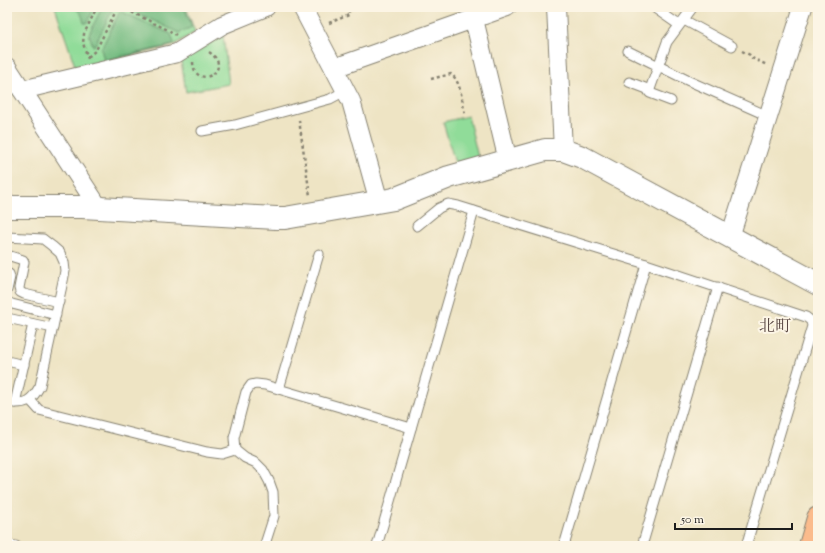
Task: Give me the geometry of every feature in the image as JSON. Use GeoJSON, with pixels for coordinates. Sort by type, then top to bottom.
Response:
{"type":"FeatureCollection","features":[{"type":"Feature","properties":{"kind":"highway"},"geometry":{"type":"LineString","coordinates":[[810,546],[818,518]]}},
{"type":"Feature","properties":{"kind":"street"},"geometry":{"type":"LineString","coordinates":[[22,90],[90,65],[177,53],[191,47],[222,25],[266,7]]}},
{"type":"Feature","properties":{"kind":"street"},"geometry":{"type":"LineString","coordinates":[[302,7],[350,101],[379,202]]}},
{"type":"Feature","properties":{"kind":"street"},"geometry":{"type":"LineString","coordinates":[[334,68],[507,7]]}},
{"type":"Feature","properties":{"kind":"street"},"geometry":{"type":"LineString","coordinates":[[556,7],[563,150]]}},
{"type":"Feature","properties":{"kind":"street"},"geometry":{"type":"LineString","coordinates":[[730,237],[803,7]]}},
{"type":"Feature","properties":{"kind":"street"},"geometry":{"type":"LineString","coordinates":[[474,19],[508,161]]}},
{"type":"Feature","properties":{"kind":"street"},"geometry":{"type":"LineString","coordinates":[[7,67],[99,208]]}},
{"type":"Feature","properties":{"kind":"street"},"geometry":{"type":"LineString","coordinates":[[7,207],[82,207],[276,218],[394,199],[449,178],[545,150],[563,150],[582,157],[818,284]]}},
{"type":"Feature","properties":{"kind":"lane"},"geometry":{"type":"LineString","coordinates":[[671,101],[650,94],[649,92],[667,42],[693,7]]}},
{"type":"Feature","properties":{"kind":"lane"},"geometry":{"type":"LineString","coordinates":[[656,9],[682,23],[732,46]]}},
{"type":"Feature","properties":{"kind":"lane"},"geometry":{"type":"LineString","coordinates":[[628,51],[689,81],[768,116]]}},
{"type":"Feature","properties":{"kind":"lane"},"geometry":{"type":"LineString","coordinates":[[629,82],[650,90]]}},
{"type":"Feature","properties":{"kind":"lane"},"geometry":{"type":"LineString","coordinates":[[202,131],[235,125],[330,98],[345,91]]}},
{"type":"Feature","properties":{"kind":"lane"},"geometry":{"type":"LineString","coordinates":[[417,226],[439,208],[448,204],[458,206],[646,264],[806,316],[811,321],[812,326],[746,546]]}},
{"type":"Feature","properties":{"kind":"lane"},"geometry":{"type":"LineString","coordinates":[[377,546],[474,211]]}},
{"type":"Feature","properties":{"kind":"lane"},"geometry":{"type":"LineString","coordinates":[[7,237],[43,239],[60,253],[64,262],[65,271],[40,386],[30,400],[21,403],[11,402],[24,365],[33,324]]}},
{"type":"Feature","properties":{"kind":"lane"},"geometry":{"type":"LineString","coordinates":[[279,389],[319,254]]}},
{"type":"Feature","properties":{"kind":"lane"},"geometry":{"type":"LineString","coordinates":[[7,255],[23,260],[24,262],[19,288],[20,292],[59,302]]}},
{"type":"Feature","properties":{"kind":"lane"},"geometry":{"type":"LineString","coordinates":[[564,546],[646,264]]}},
{"type":"Feature","properties":{"kind":"lane"},"geometry":{"type":"LineString","coordinates":[[7,273],[10,277],[7,290]]}},
{"type":"Feature","properties":{"kind":"lane"},"geometry":{"type":"LineString","coordinates":[[642,546],[718,288]]}},
{"type":"Feature","properties":{"kind":"lane"},"geometry":{"type":"LineString","coordinates":[[7,302],[56,315]]}},
{"type":"Feature","properties":{"kind":"lane"},"geometry":{"type":"LineString","coordinates":[[7,318],[53,328]]}},
{"type":"Feature","properties":{"kind":"lane"},"geometry":{"type":"LineString","coordinates":[[7,361],[24,365]]}},
{"type":"Feature","properties":{"kind":"lane"},"geometry":{"type":"LineString","coordinates":[[266,545],[274,516],[273,492],[269,480],[263,470],[256,463],[245,458],[235,450],[234,438],[246,392],[250,385],[256,384],[279,389],[411,428]]}},
{"type":"Feature","properties":{"kind":"lane"},"geometry":{"type":"LineString","coordinates":[[30,400],[39,410],[200,450],[222,454],[235,450]]}},
{"type":"Feature","properties":{"kind":"lane"},"geometry":{"type":"LineString","coordinates":[[7,544],[16,546]]}},
{"type":"Feature","properties":{"kind":"path"},"geometry":{"type":"LineString","coordinates":[[90,65],[83,43],[84,34],[97,7]]}},
{"type":"Feature","properties":{"kind":"path"},"geometry":{"type":"LineString","coordinates":[[90,65],[118,7]]}},
{"type":"Feature","properties":{"kind":"path"},"geometry":{"type":"LineString","coordinates":[[121,7],[170,31],[191,47],[205,50],[218,61],[218,69],[216,73],[205,78],[195,72],[191,47]]}},
{"type":"Feature","properties":{"kind":"path"},"geometry":{"type":"LineString","coordinates":[[313,29],[349,15],[348,7]]}},
{"type":"Feature","properties":{"kind":"path"},"geometry":{"type":"LineString","coordinates":[[732,46],[750,55],[752,58],[782,71]]}},
{"type":"Feature","properties":{"kind":"path"},"geometry":{"type":"LineString","coordinates":[[431,79],[450,74],[453,76],[460,88],[465,114]]}},
{"type":"Feature","properties":{"kind":"path"},"geometry":{"type":"LineString","coordinates":[[295,108],[300,123],[312,213]]}},
{"type":"Feature","properties":{"kind":"green space"},"geometry":{"type":"Polygon","coordinates":[[[55,7],[186,7],[195,32],[172,46],[76,69],[55,7]]]}},
{"type":"Feature","properties":{"kind":"green space"},"geometry":{"type":"Polygon","coordinates":[[[72,7],[95,7],[87,23],[84,23],[81,14],[72,7]]]}},
{"type":"Feature","properties":{"kind":"green space"},"geometry":{"type":"Polygon","coordinates":[[[102,7],[108,8],[112,11],[95,45],[93,46],[89,34],[102,7]]]}},
{"type":"Feature","properties":{"kind":"green space"},"geometry":{"type":"Polygon","coordinates":[[[125,7],[184,7],[192,27],[179,33],[125,7]]]}},
{"type":"Feature","properties":{"kind":"green space"},"geometry":{"type":"Polygon","coordinates":[[[120,11],[171,34],[174,43],[170,46],[104,60],[101,49],[120,11]]]}},
{"type":"Feature","properties":{"kind":"green space"},"geometry":{"type":"Polygon","coordinates":[[[223,35],[229,84],[186,92],[181,61],[223,35]]]}},
{"type":"Feature","properties":{"kind":"green space"},"geometry":{"type":"Polygon","coordinates":[[[468,116],[478,157],[455,163],[443,122],[468,116]]]}},
{"type":"Feature","properties":{"kind":"district","name":"北町"},"geometry":{"type":"Point","coordinates":[775,327]}}]}
